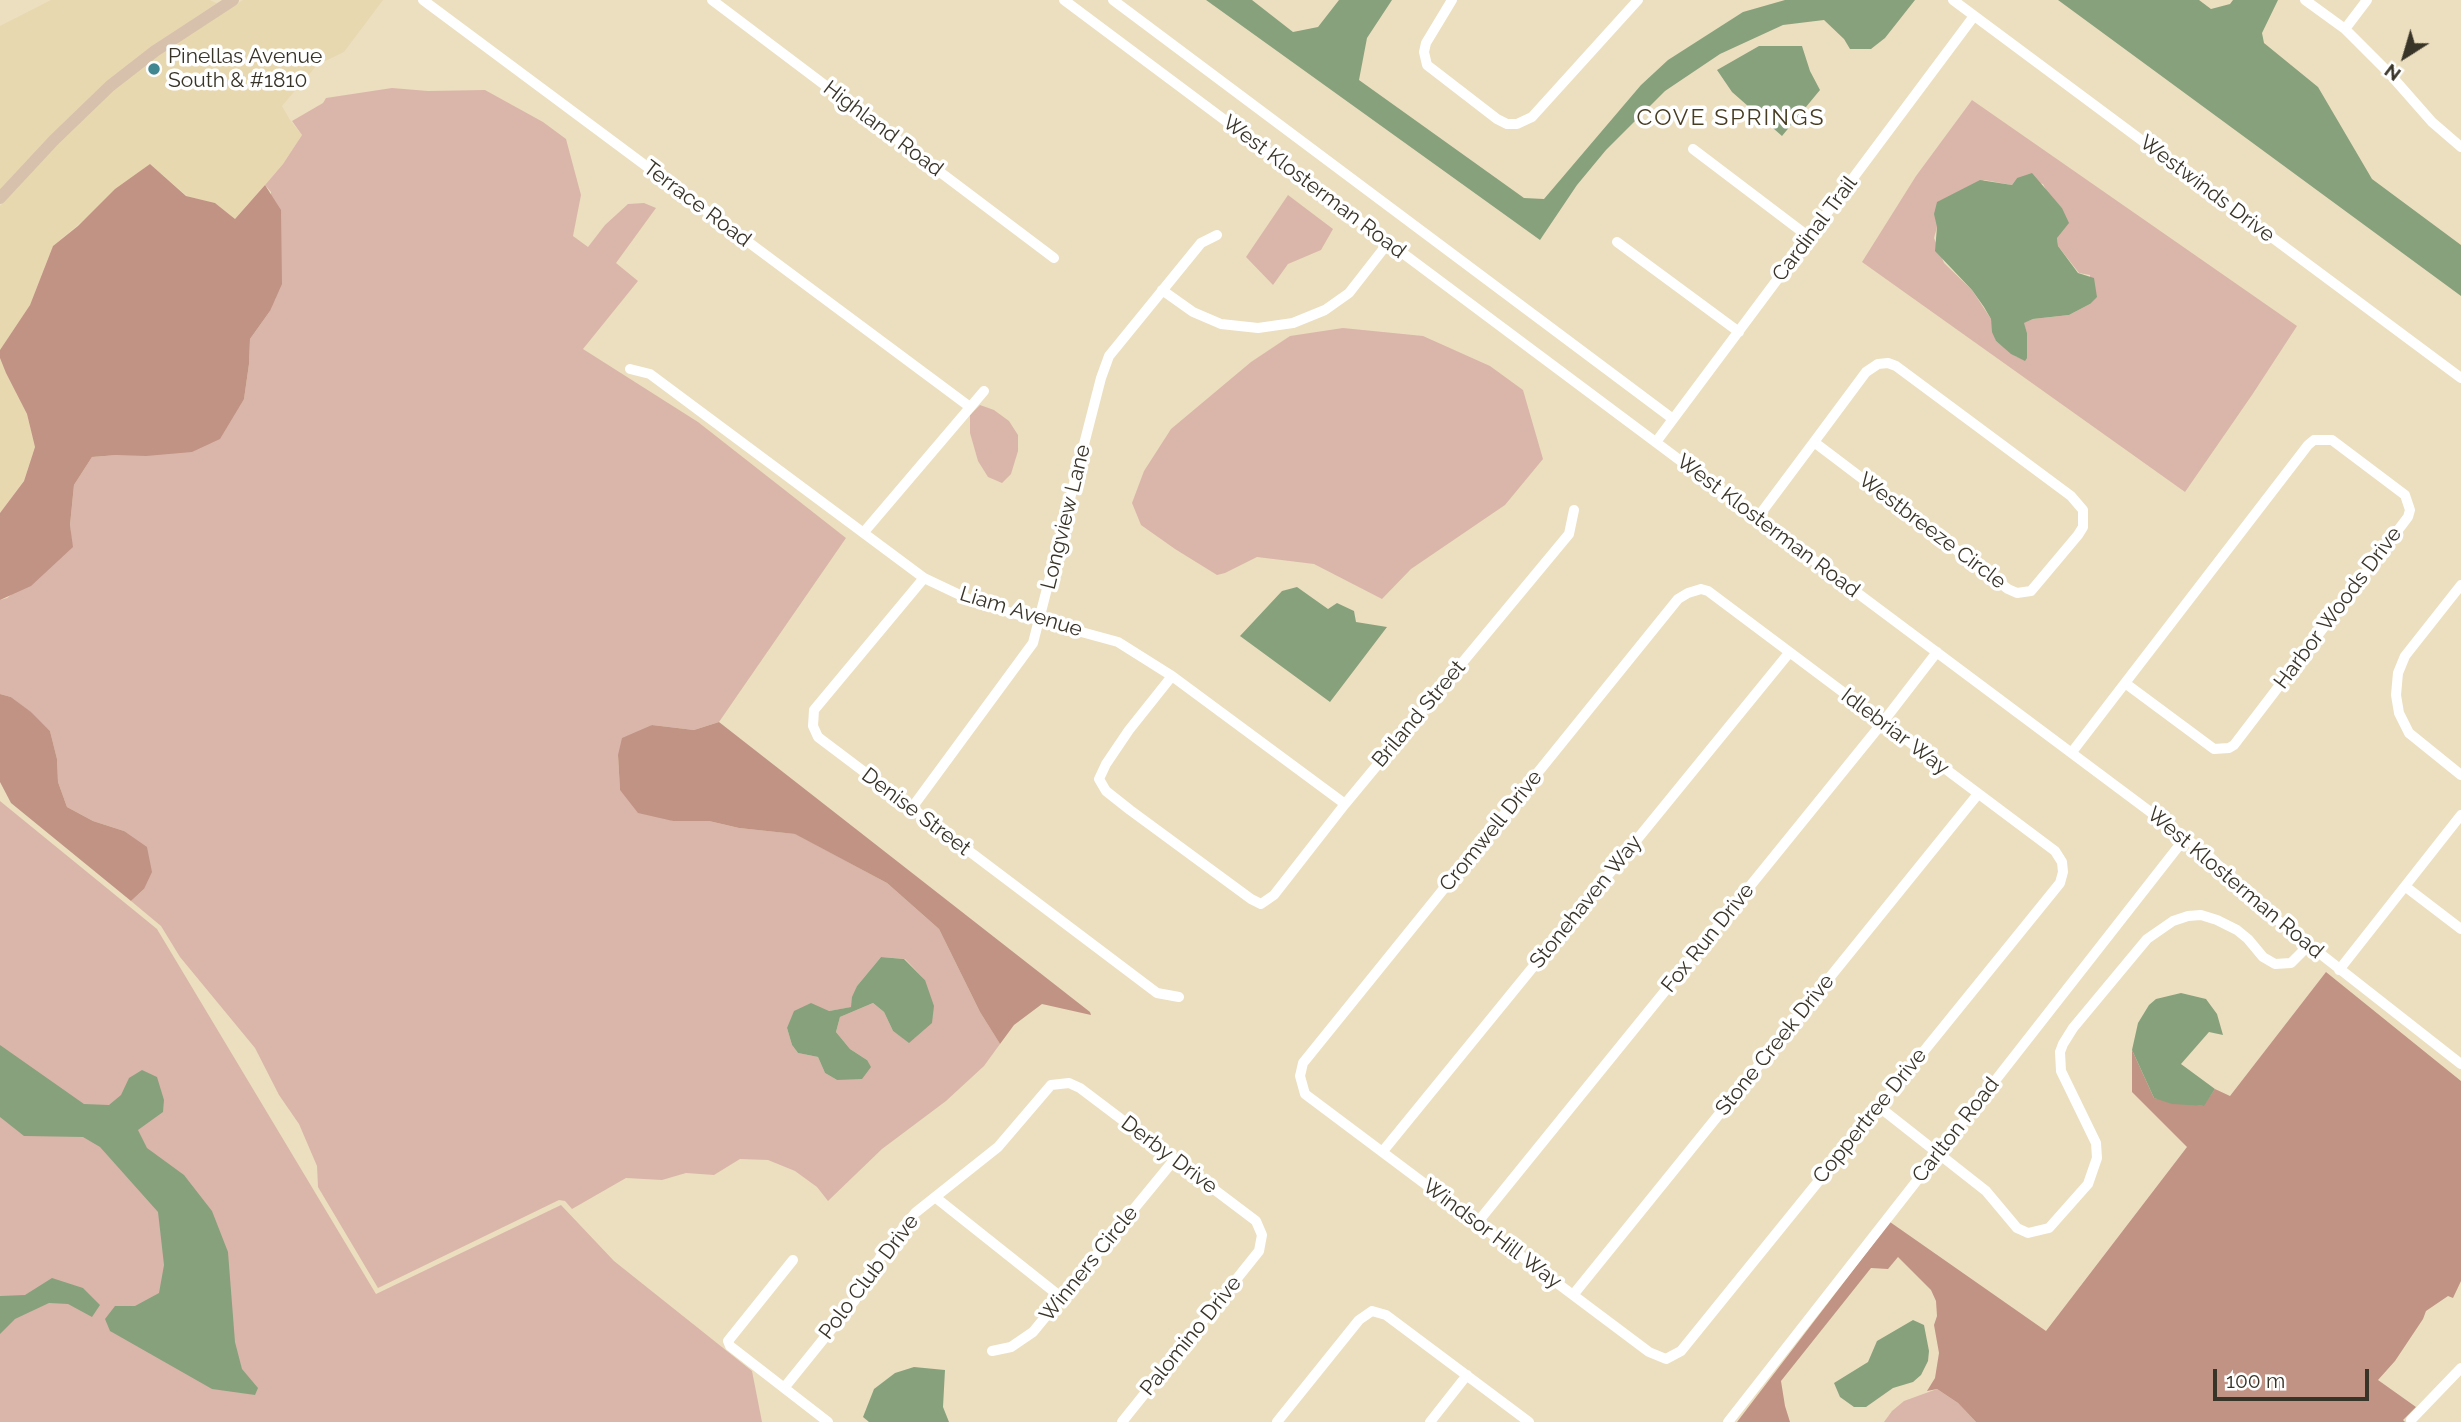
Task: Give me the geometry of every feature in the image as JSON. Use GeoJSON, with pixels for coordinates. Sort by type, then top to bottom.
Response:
{"type":"FeatureCollection","features":[{"type":"Feature","properties":{"kind":"main road"},"geometry":{"type":"LineString","coordinates":[[0,198],[54,140],[110,86],[155,51],[233,0]]}},
{"type":"Feature","properties":{"kind":"street","name":"Terrace Road"},"geometry":{"type":"LineString","coordinates":[[424,0],[970,407]]}},
{"type":"Feature","properties":{"kind":"street","name":"Highland Road"},"geometry":{"type":"LineString","coordinates":[[712,0],[1054,258]]}},
{"type":"Feature","properties":{"kind":"street","name":"West Klosterman Road"},"geometry":{"type":"LineString","coordinates":[[1064,0],[2185,838],[2216,863],[2262,908],[2461,1065]]}},
{"type":"Feature","properties":{"kind":"street"},"geometry":{"type":"LineString","coordinates":[[1077,10],[1085,0]]}},
{"type":"Feature","properties":{"kind":"street"},"geometry":{"type":"LineString","coordinates":[[1113,0],[1673,419]]}},
{"type":"Feature","properties":{"kind":"street"},"geometry":{"type":"LineString","coordinates":[[1452,0],[1426,43],[1424,51],[1427,65],[1507,124],[1517,124],[1532,117],[1638,0]]}},
{"type":"Feature","properties":{"kind":"street","name":"Westwinds Drive"},"geometry":{"type":"LineString","coordinates":[[1952,0],[2461,379]]}},
{"type":"Feature","properties":{"kind":"street"},"geometry":{"type":"LineString","coordinates":[[2305,0],[2345,29],[2432,122],[2461,147]]}},
{"type":"Feature","properties":{"kind":"street"},"geometry":{"type":"LineString","coordinates":[[2345,29],[2367,0]]}},
{"type":"Feature","properties":{"kind":"street","name":"Cardinal Trail"},"geometry":{"type":"LineString","coordinates":[[1656,442],[1974,16]]}},
{"type":"Feature","properties":{"kind":"street"},"geometry":{"type":"LineString","coordinates":[[1693,149],[1809,237]]}},
{"type":"Feature","properties":{"kind":"street","name":"Longview Lane"},"geometry":{"type":"LineString","coordinates":[[911,809],[1033,643],[1105,367],[1114,348],[1201,243],[1217,235]]}},
{"type":"Feature","properties":{"kind":"street"},"geometry":{"type":"LineString","coordinates":[[1617,242],[1739,332]]}},
{"type":"Feature","properties":{"kind":"street"},"geometry":{"type":"LineString","coordinates":[[1162,290],[1193,312],[1221,324],[1251,328],[1282,325],[1325,310],[1349,293],[1388,243]]}},
{"type":"Feature","properties":{"kind":"street","name":"Westbreeze Circle"},"geometry":{"type":"LineString","coordinates":[[1888,363],[1896,366],[2071,496],[2083,510],[2083,527],[2036,587],[2026,593],[2017,593],[2008,589],[1814,442],[1872,367],[1888,363]]}},
{"type":"Feature","properties":{"kind":"street","name":"Liam Avenue"},"geometry":{"type":"LineString","coordinates":[[630,369],[650,374],[924,578],[979,604],[1118,642],[1172,676],[1345,804]]}},
{"type":"Feature","properties":{"kind":"street"},"geometry":{"type":"LineString","coordinates":[[863,532],[984,391]]}},
{"type":"Feature","properties":{"kind":"street","name":"Harbor Woods Drive"},"geometry":{"type":"LineString","coordinates":[[2072,752],[2125,683],[2308,445],[2314,440],[2332,440],[2406,495],[2410,510],[2408,517],[2234,745],[2222,750],[2207,746],[2125,683]]}},
{"type":"Feature","properties":{"kind":"street"},"geometry":{"type":"LineString","coordinates":[[1758,517],[1814,442]]}},
{"type":"Feature","properties":{"kind":"street","name":"Briland Street"},"geometry":{"type":"LineString","coordinates":[[1172,676],[1129,730],[1099,779],[1106,791],[1130,810],[1261,904],[1274,895],[1345,804],[1569,534],[1574,510]]}},
{"type":"Feature","properties":{"kind":"street","name":"Denise Street"},"geometry":{"type":"LineString","coordinates":[[924,578],[814,710],[814,731],[821,740],[911,809],[1157,993],[1179,997]]}},
{"type":"Feature","properties":{"kind":"street"},"geometry":{"type":"LineString","coordinates":[[2461,585],[2405,656],[2398,673],[2396,695],[2399,713],[2409,733],[2461,775]]}},
{"type":"Feature","properties":{"kind":"street","name":"Cromwell Drive"},"geometry":{"type":"LineString","coordinates":[[1306,1094],[1301,1081],[1303,1063],[1678,599],[1694,590],[1708,591]]}},
{"type":"Feature","properties":{"kind":"street","name":"Idlebriar Way"},"geometry":{"type":"LineString","coordinates":[[1708,591],[2059,856],[2063,867],[2060,883]]}},
{"type":"Feature","properties":{"kind":"street","name":"Fox Run Drive"},"geometry":{"type":"LineString","coordinates":[[1477,1223],[1937,652]]}},
{"type":"Feature","properties":{"kind":"street","name":"Stonehaven Way"},"geometry":{"type":"LineString","coordinates":[[1383,1152],[1789,653]]}},
{"type":"Feature","properties":{"kind":"street","name":"Stone Creek Drive"},"geometry":{"type":"LineString","coordinates":[[1573,1295],[1978,794]]}},
{"type":"Feature","properties":{"kind":"street"},"geometry":{"type":"LineString","coordinates":[[2339,970],[2461,815]]}},
{"type":"Feature","properties":{"kind":"street","name":"Carlton Road"},"geometry":{"type":"LineString","coordinates":[[1728,1422],[2185,838]]}},
{"type":"Feature","properties":{"kind":"street","name":"Coppertree Drive"},"geometry":{"type":"LineString","coordinates":[[1681,1351],[2060,883]]}},
{"type":"Feature","properties":{"kind":"street"},"geometry":{"type":"LineString","coordinates":[[2406,887],[2461,929]]}},
{"type":"Feature","properties":{"kind":"street"},"geometry":{"type":"LineString","coordinates":[[1878,1106],[1986,1191],[2017,1228],[2028,1233],[2049,1228],[2088,1184],[2097,1158],[2095,1143],[2061,1071],[2060,1052],[2066,1038],[2147,939],[2173,921],[2197,915],[2214,918],[2237,930],[2263,957],[2275,964],[2291,963],[2309,945]]}},
{"type":"Feature","properties":{"kind":"street","name":"Derby Drive"},"geometry":{"type":"LineString","coordinates":[[1051,1085],[1069,1083],[1080,1088],[1256,1221],[1262,1235],[1259,1251]]}},
{"type":"Feature","properties":{"kind":"street","name":"Polo Club Drive"},"geometry":{"type":"LineString","coordinates":[[784,1388],[855,1300],[878,1261],[915,1213],[998,1147],[1051,1085]]}},
{"type":"Feature","properties":{"kind":"street","name":"Windsor Hill Way"},"geometry":{"type":"LineString","coordinates":[[1306,1094],[1656,1357],[1666,1359],[1681,1351]]}},
{"type":"Feature","properties":{"kind":"street","name":"Winners Circle"},"geometry":{"type":"LineString","coordinates":[[992,1351],[1020,1343],[1033,1332],[1174,1160]]}},
{"type":"Feature","properties":{"kind":"street"},"geometry":{"type":"LineString","coordinates":[[935,1197],[1062,1298]]}},
{"type":"Feature","properties":{"kind":"street","name":"Palomino Drive"},"geometry":{"type":"LineString","coordinates":[[1122,1422],[1259,1251]]}},
{"type":"Feature","properties":{"kind":"street"},"geometry":{"type":"LineString","coordinates":[[793,1260],[729,1341],[730,1346],[828,1422]]}},
{"type":"Feature","properties":{"kind":"street"},"geometry":{"type":"LineString","coordinates":[[1278,1422],[1359,1321],[1372,1311],[1386,1315],[1529,1422]]}},
{"type":"Feature","properties":{"kind":"street"},"geometry":{"type":"LineString","coordinates":[[2411,1420],[2461,1368]]}},
{"type":"Feature","properties":{"kind":"street"},"geometry":{"type":"LineString","coordinates":[[1430,1422],[1466,1375]]}},
{"type":"Feature","properties":{"kind":"shaded area"},"geometry":{"type":"Polygon","coordinates":[[[51,0],[210,0],[216,3],[222,0],[152,46],[0,190],[0,26],[51,0]]]}},
{"type":"Feature","properties":{"kind":"shaded area"},"geometry":{"type":"Polygon","coordinates":[[[243,0],[383,0],[344,52],[317,65],[282,106],[302,135],[283,164],[235,219],[215,203],[187,196],[150,164],[53,246],[30,305],[0,350],[0,206],[57,144],[114,90],[158,55],[243,0]]]}},
{"type":"Feature","properties":{"kind":"shaded area"},"geometry":{"type":"Polygon","coordinates":[[[1206,0],[1252,0],[1293,32],[1318,27],[1339,0],[1392,0],[1367,38],[1359,80],[1524,198],[1544,199],[1641,85],[1668,60],[1743,12],[1785,0],[1915,0],[1885,38],[1871,49],[1850,49],[1844,39],[1824,20],[1783,25],[1720,54],[1665,91],[1606,150],[1577,185],[1540,240],[1206,0]]]}},
{"type":"Feature","properties":{"kind":"shaded area"},"geometry":{"type":"Polygon","coordinates":[[[2058,0],[2199,0],[2211,9],[2230,4],[2233,0],[2278,0],[2262,33],[2264,43],[2318,87],[2372,179],[2461,245],[2461,296],[2058,0]]]}},
{"type":"Feature","properties":{"kind":"shaded area"},"geometry":{"type":"Polygon","coordinates":[[[1759,46],[1802,46],[1820,90],[1782,136],[1732,92],[1717,70],[1759,46]]]}},
{"type":"Feature","properties":{"kind":"shaded area"},"geometry":{"type":"Polygon","coordinates":[[[392,88],[428,91],[485,90],[543,122],[566,139],[581,195],[573,236],[588,247],[605,225],[628,204],[644,203],[656,208],[616,263],[638,281],[583,349],[698,422],[846,538],[719,722],[694,730],[652,725],[618,755],[620,790],[673,821],[709,821],[739,828],[796,834],[887,883],[939,929],[980,1012],[1000,1044],[984,1066],[946,1101],[882,1149],[828,1201],[817,1187],[795,1171],[768,1160],[740,1159],[714,1175],[686,1173],[662,1180],[626,1178],[572,1209],[565,1201],[559,1200],[378,1288],[318,1187],[317,1166],[299,1124],[279,1095],[255,1048],[180,957],[161,926],[131,901],[144,889],[124,831],[93,821],[67,807],[58,782],[57,759],[50,731],[11,697],[0,694],[0,600],[7,598],[72,547],[70,525],[74,485],[92,457],[117,455],[244,399],[250,339],[270,311],[271,192],[265,185],[302,135],[292,121],[323,103],[326,98],[392,88]],[[881,957],[857,986],[852,1007],[829,1011],[787,1028],[792,1045],[798,1053],[818,1057],[825,1073],[837,1080],[867,1060],[850,1049],[836,1032],[840,1017],[873,1003],[884,1012],[893,1031],[909,1042],[920,1032],[925,980],[905,959],[881,957]]]}},
{"type":"Feature","properties":{"kind":"shaded area"},"geometry":{"type":"Polygon","coordinates":[[[1972,100],[2297,326],[2185,492],[1862,262],[1916,176],[1972,100]],[[2017,178],[2012,185],[1984,180],[1937,227],[1934,238],[1944,263],[1972,290],[1991,319],[1996,341],[2017,357],[2027,358],[2027,333],[2023,323],[2033,319],[2069,315],[2090,304],[2090,275],[2079,273],[2058,246],[2062,208],[2043,184],[2017,178]]]}},
{"type":"Feature","properties":{"kind":"shaded area"},"geometry":{"type":"Polygon","coordinates":[[[150,164],[186,196],[215,203],[235,219],[265,185],[281,210],[282,284],[270,311],[250,339],[244,399],[220,439],[192,452],[92,457],[74,485],[70,525],[73,547],[31,586],[0,600],[0,513],[24,481],[35,447],[27,414],[6,373],[0,350],[30,305],[53,246],[78,226],[115,189],[150,164]]]}},
{"type":"Feature","properties":{"kind":"shaded area"},"geometry":{"type":"Polygon","coordinates":[[[2032,173],[2062,208],[2069,223],[2057,238],[2058,246],[2078,273],[2094,278],[2097,297],[2090,304],[2069,315],[2033,319],[2024,323],[2027,333],[2025,361],[2011,354],[1996,341],[1991,319],[1984,307],[1972,290],[1935,251],[1937,227],[1934,214],[1937,202],[1980,180],[2012,185],[2017,178],[2032,173]]]}},
{"type":"Feature","properties":{"kind":"shaded area"},"geometry":{"type":"Polygon","coordinates":[[[1288,195],[1333,229],[1321,250],[1288,264],[1273,285],[1246,257],[1288,195]]]}},
{"type":"Feature","properties":{"kind":"shaded area"},"geometry":{"type":"Polygon","coordinates":[[[1343,328],[1423,336],[1490,366],[1523,390],[1543,459],[1505,505],[1411,569],[1382,599],[1314,564],[1257,557],[1217,575],[1141,525],[1132,503],[1144,471],[1171,429],[1251,362],[1290,336],[1343,328]]]}},
{"type":"Feature","properties":{"kind":"shaded area"},"geometry":{"type":"Polygon","coordinates":[[[0,358],[27,414],[35,447],[24,480],[0,513],[0,358]]]}},
{"type":"Feature","properties":{"kind":"shaded area"},"geometry":{"type":"Polygon","coordinates":[[[980,405],[994,410],[1009,421],[1018,435],[1018,451],[1011,474],[1002,483],[988,477],[978,461],[970,433],[970,415],[980,405]]]}},
{"type":"Feature","properties":{"kind":"shaded area"},"geometry":{"type":"Polygon","coordinates":[[[1297,587],[1328,609],[1337,603],[1354,611],[1356,622],[1387,627],[1330,702],[1240,636],[1282,591],[1297,587]]]}},
{"type":"Feature","properties":{"kind":"shaded area"},"geometry":{"type":"Polygon","coordinates":[[[0,694],[11,697],[50,731],[57,759],[58,782],[67,807],[93,821],[124,831],[147,847],[152,872],[144,889],[131,901],[11,803],[0,782],[0,694]]]}},
{"type":"Feature","properties":{"kind":"shaded area"},"geometry":{"type":"Polygon","coordinates":[[[719,722],[1091,1015],[1042,1004],[1014,1025],[1000,1044],[980,1012],[939,929],[887,883],[795,834],[739,828],[709,821],[673,821],[638,813],[620,790],[618,755],[622,738],[652,725],[694,730],[719,722]]]}},
{"type":"Feature","properties":{"kind":"shaded area"},"geometry":{"type":"Polygon","coordinates":[[[0,801],[157,929],[376,1294],[561,1205],[614,1261],[752,1371],[762,1422],[0,1422],[0,801]]]}},
{"type":"Feature","properties":{"kind":"shaded area"},"geometry":{"type":"Polygon","coordinates":[[[881,957],[904,959],[925,980],[934,1006],[932,1023],[909,1043],[893,1031],[884,1012],[873,1003],[840,1017],[836,1032],[850,1049],[867,1060],[871,1067],[862,1079],[837,1080],[825,1073],[818,1057],[798,1053],[792,1045],[787,1028],[794,1011],[811,1003],[829,1011],[851,1007],[857,986],[881,957]]]}},
{"type":"Feature","properties":{"kind":"shaded area"},"geometry":{"type":"Polygon","coordinates":[[[2326,972],[2461,1081],[2461,1281],[2453,1298],[2448,1296],[2426,1311],[2395,1361],[2378,1380],[2416,1407],[2403,1420],[2405,1422],[1976,1422],[1958,1403],[1937,1389],[1927,1391],[1935,1378],[1939,1353],[1934,1325],[1937,1316],[1936,1301],[1931,1290],[1898,1257],[1888,1269],[1871,1268],[1781,1381],[1790,1422],[1737,1422],[1890,1222],[2046,1331],[2187,1147],[2132,1092],[2132,1050],[2154,1098],[2203,1106],[2215,1089],[2230,1096],[2326,972]]]}},
{"type":"Feature","properties":{"kind":"shaded area"},"geometry":{"type":"Polygon","coordinates":[[[2181,993],[2206,999],[2217,1014],[2223,1035],[2209,1032],[2181,1064],[2215,1089],[2204,1106],[2172,1104],[2154,1098],[2132,1050],[2138,1023],[2149,1005],[2156,999],[2181,993]]]}},
{"type":"Feature","properties":{"kind":"shaded area"},"geometry":{"type":"Polygon","coordinates":[[[0,1045],[84,1104],[109,1105],[121,1095],[129,1078],[142,1070],[157,1077],[164,1100],[163,1112],[138,1130],[147,1148],[184,1175],[212,1211],[228,1252],[235,1342],[242,1369],[258,1388],[255,1395],[212,1389],[110,1331],[105,1319],[115,1306],[135,1306],[159,1293],[164,1265],[158,1212],[100,1147],[83,1137],[24,1136],[0,1117],[0,1045]]]}},
{"type":"Feature","properties":{"kind":"shaded area"},"geometry":{"type":"Polygon","coordinates":[[[52,1278],[83,1288],[100,1305],[92,1317],[68,1304],[49,1303],[15,1319],[0,1334],[0,1296],[25,1295],[52,1278]]]}},
{"type":"Feature","properties":{"kind":"shaded area"},"geometry":{"type":"Polygon","coordinates":[[[1913,1320],[1924,1325],[1929,1351],[1928,1361],[1921,1375],[1913,1382],[1893,1388],[1866,1407],[1854,1407],[1840,1397],[1834,1383],[1868,1362],[1877,1341],[1913,1320]]]}},
{"type":"Feature","properties":{"kind":"shaded area"},"geometry":{"type":"Polygon","coordinates":[[[914,1367],[945,1370],[943,1407],[949,1422],[869,1422],[863,1417],[874,1389],[895,1373],[914,1367]]]}},
{"type":"Feature","properties":{"kind":"shaded area"},"geometry":{"type":"Polygon","coordinates":[[[1937,1389],[1958,1403],[1976,1422],[1884,1422],[1904,1401],[1937,1389]]]}},
{"type":"Feature","properties":{"kind":"place","name":"Pinellas Avenue South & #1810"},"geometry":{"type":"Point","coordinates":[154,69]}},
{"type":"Feature","properties":{"kind":"district","name":"COVE SPRINGS"},"geometry":{"type":"Point","coordinates":[1731,118]}}]}
